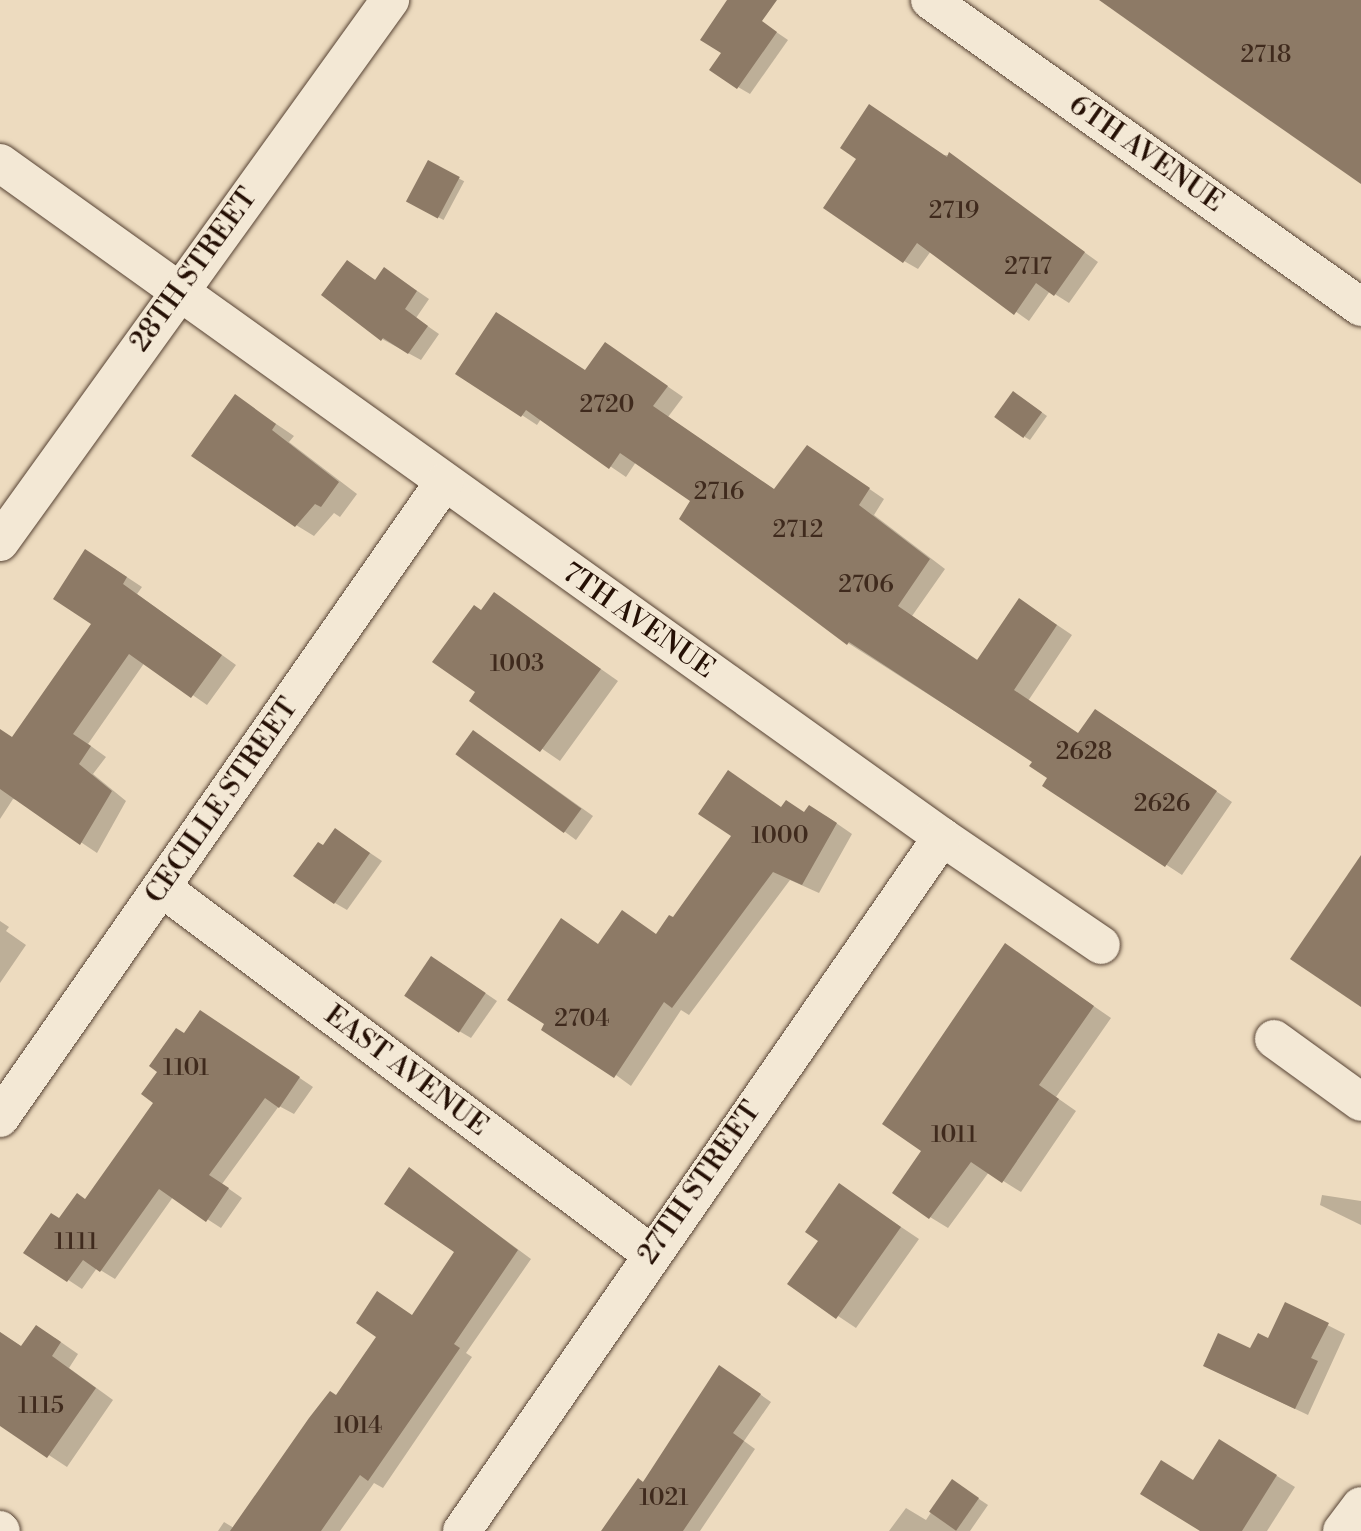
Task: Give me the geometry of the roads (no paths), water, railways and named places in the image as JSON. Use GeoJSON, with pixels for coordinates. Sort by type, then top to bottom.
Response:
{"type":"FeatureCollection","features":[{"type":"Feature","properties":{"kind":"street","name":"28TH STREET"},"geometry":{"type":"LineString","coordinates":[[0,542],[180,288],[390,0]]}},
{"type":"Feature","properties":{"kind":"street","name":"6TH AVENUE"},"geometry":{"type":"LineString","coordinates":[[930,0],[1361,307]]}},
{"type":"Feature","properties":{"kind":"street","name":"7TH AVENUE"},"geometry":{"type":"LineString","coordinates":[[0,163],[180,288],[444,482],[942,837],[1101,945]]}},
{"type":"Feature","properties":{"kind":"street","name":"CECILLE STREET"},"geometry":{"type":"LineString","coordinates":[[0,1118],[444,482]]}},
{"type":"Feature","properties":{"kind":"street","name":"27TH STREET"},"geometry":{"type":"LineString","coordinates":[[462,1531],[650,1253],[942,837]]}},
{"type":"Feature","properties":{"kind":"street","name":"EAST AVENUE"},"geometry":{"type":"LineString","coordinates":[[162,888],[650,1253]]}},
{"type":"Feature","properties":{"kind":"street"},"geometry":{"type":"LineString","coordinates":[[1274,1039],[1361,1102]]}},
{"type":"Feature","properties":{"kind":"street"},"geometry":{"type":"LineString","coordinates":[[1342,1531],[1361,1506]]}}]}
